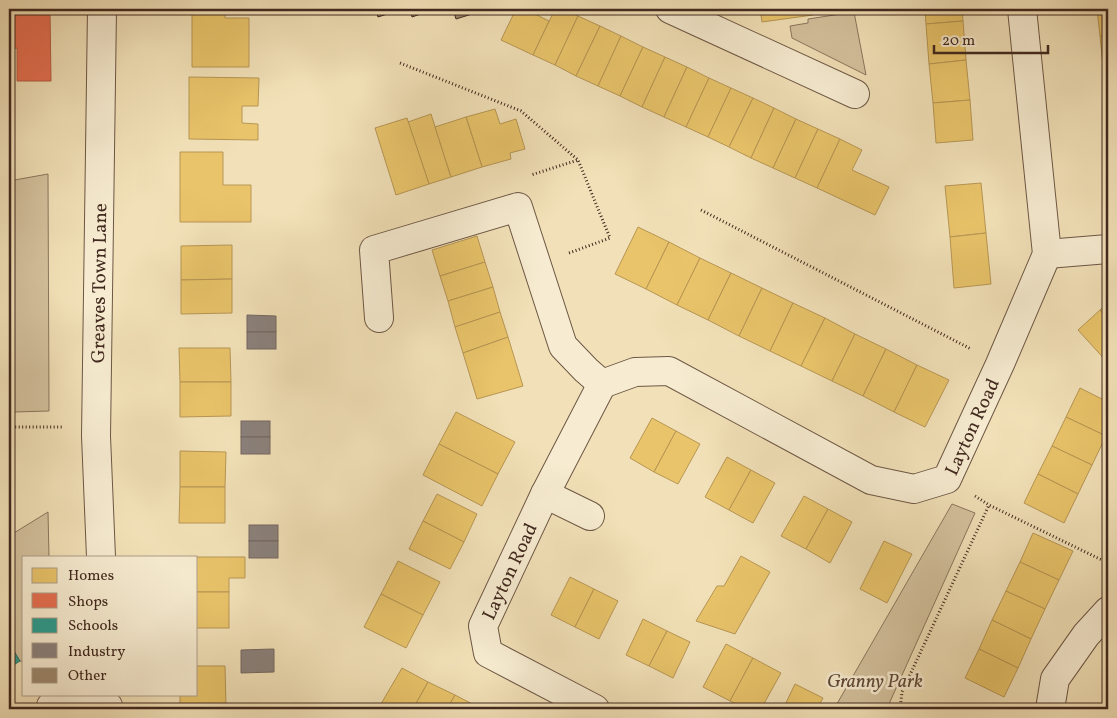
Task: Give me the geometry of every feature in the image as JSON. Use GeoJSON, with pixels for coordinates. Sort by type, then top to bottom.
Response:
{"type":"FeatureCollection","features":[{"type":"Feature","properties":{"kind":"street","name":"Greaves Town Lane"},"geometry":{"type":"LineString","coordinates":[[101,556],[96,427],[102,9]]}},
{"type":"Feature","properties":{"kind":"street"},"geometry":{"type":"LineString","coordinates":[[670,9],[855,94]]}},
{"type":"Feature","properties":{"kind":"street","name":"Layton Road"},"geometry":{"type":"LineString","coordinates":[[595,709],[488,653],[483,626],[545,494],[602,384],[635,372],[669,371],[871,480],[914,489],[947,479],[1000,364],[1047,254],[1022,9]]}},
{"type":"Feature","properties":{"kind":"street"},"geometry":{"type":"LineString","coordinates":[[378,318],[374,250],[518,206],[563,346],[602,384]]}},
{"type":"Feature","properties":{"kind":"street"},"geometry":{"type":"LineString","coordinates":[[1047,254],[1108,249]]}},
{"type":"Feature","properties":{"kind":"street"},"geometry":{"type":"LineString","coordinates":[[545,494],[590,516]]}},
{"type":"Feature","properties":{"kind":"street"},"geometry":{"type":"LineString","coordinates":[[1050,709],[1055,679],[1086,635],[1108,611]]}},
{"type":"Feature","properties":{"kind":"street"},"geometry":{"type":"LineString","coordinates":[[51,706],[108,703]]}},
{"type":"Feature","properties":{"kind":"path"},"geometry":{"type":"LineString","coordinates":[[400,63],[521,111],[578,160],[610,238],[559,256],[540,273]]}},
{"type":"Feature","properties":{"kind":"path"},"geometry":{"type":"LineString","coordinates":[[518,206],[527,177],[578,160]]}},
{"type":"Feature","properties":{"kind":"path"},"geometry":{"type":"LineString","coordinates":[[701,210],[1000,364]]}},
{"type":"Feature","properties":{"kind":"path"},"geometry":{"type":"LineString","coordinates":[[9,425],[10,427],[96,427]]}},
{"type":"Feature","properties":{"kind":"path"},"geometry":{"type":"LineString","coordinates":[[947,479],[989,505],[1108,562]]}},
{"type":"Feature","properties":{"kind":"path"},"geometry":{"type":"LineString","coordinates":[[900,709],[902,692],[989,505]]}},
{"type":"Feature","properties":{"kind":"green space"},"geometry":{"type":"Polygon","coordinates":[[[854,12],[866,75],[792,38],[790,26],[808,23],[808,19],[854,12]]]}},
{"type":"Feature","properties":{"kind":"green space"},"geometry":{"type":"Polygon","coordinates":[[[48,174],[49,411],[14,412],[9,407],[9,181],[48,174]]]}},
{"type":"Feature","properties":{"kind":"green space","name":"Granny Park"},"geometry":{"type":"Polygon","coordinates":[[[952,504],[975,513],[889,704],[889,709],[834,709],[952,504]]]}},
{"type":"Feature","properties":{"kind":"green space"},"geometry":{"type":"Polygon","coordinates":[[[48,512],[49,556],[22,556],[22,662],[9,643],[9,536],[48,512]]]}},
{"type":"Feature","properties":{"kind":"building: Homes"},"geometry":{"type":"Polygon","coordinates":[[[192,9],[225,9],[225,18],[249,18],[249,67],[192,67],[192,9]]]}},
{"type":"Feature","properties":{"kind":"building: Homes"},"geometry":{"type":"Polygon","coordinates":[[[516,9],[525,9],[549,21],[533,55],[501,40],[516,9]]]}},
{"type":"Feature","properties":{"kind":"building: Homes"},"geometry":{"type":"Polygon","coordinates":[[[555,9],[562,9],[578,16],[555,65],[533,55],[555,9]]]}},
{"type":"Feature","properties":{"kind":"building: Homes"},"geometry":{"type":"Polygon","coordinates":[[[760,9],[812,9],[813,15],[762,22],[760,9]]]}},
{"type":"Feature","properties":{"kind":"building: Homes"},"geometry":{"type":"Polygon","coordinates":[[[925,9],[962,9],[963,21],[926,24],[925,9]]]}},
{"type":"Feature","properties":{"kind":"building: Homes"},"geometry":{"type":"Polygon","coordinates":[[[1097,9],[1108,9],[1108,36],[1100,36],[1097,9]]]}},
{"type":"Feature","properties":{"kind":"building: Homes"},"geometry":{"type":"Polygon","coordinates":[[[578,16],[600,26],[576,76],[555,65],[578,16]]]}},
{"type":"Feature","properties":{"kind":"building: Homes"},"geometry":{"type":"Polygon","coordinates":[[[963,21],[966,60],[929,64],[926,24],[963,21]]]}},
{"type":"Feature","properties":{"kind":"building: Homes"},"geometry":{"type":"Polygon","coordinates":[[[600,26],[621,36],[598,86],[576,76],[600,26]]]}},
{"type":"Feature","properties":{"kind":"building: Homes"},"geometry":{"type":"Polygon","coordinates":[[[621,36],[643,47],[620,96],[598,86],[621,36]]]}},
{"type":"Feature","properties":{"kind":"building: Homes"},"geometry":{"type":"Polygon","coordinates":[[[1100,36],[1108,36],[1108,76],[1104,76],[1100,36]]]}},
{"type":"Feature","properties":{"kind":"building: Homes"},"geometry":{"type":"Polygon","coordinates":[[[643,47],[665,57],[642,107],[620,96],[643,47]]]}},
{"type":"Feature","properties":{"kind":"building: Homes"},"geometry":{"type":"Polygon","coordinates":[[[665,57],[687,67],[664,117],[642,107],[665,57]]]}},
{"type":"Feature","properties":{"kind":"building: Homes"},"geometry":{"type":"Polygon","coordinates":[[[966,60],[970,100],[933,103],[929,64],[966,60]]]}},
{"type":"Feature","properties":{"kind":"building: Homes"},"geometry":{"type":"Polygon","coordinates":[[[687,67],[709,78],[686,127],[664,117],[687,67]]]}},
{"type":"Feature","properties":{"kind":"building: Homes"},"geometry":{"type":"Polygon","coordinates":[[[1104,76],[1108,76],[1108,117],[1104,76]]]}},
{"type":"Feature","properties":{"kind":"building: Homes"},"geometry":{"type":"Polygon","coordinates":[[[189,77],[259,78],[258,106],[242,106],[242,123],[258,124],[258,140],[189,139],[189,77]]]}},
{"type":"Feature","properties":{"kind":"building: Homes"},"geometry":{"type":"Polygon","coordinates":[[[709,78],[731,88],[708,137],[686,127],[709,78]]]}},
{"type":"Feature","properties":{"kind":"building: Homes"},"geometry":{"type":"Polygon","coordinates":[[[731,88],[753,98],[729,147],[708,137],[731,88]]]}},
{"type":"Feature","properties":{"kind":"building: Homes"},"geometry":{"type":"Polygon","coordinates":[[[753,98],[774,108],[751,158],[729,147],[753,98]]]}},
{"type":"Feature","properties":{"kind":"building: Homes"},"geometry":{"type":"Polygon","coordinates":[[[970,100],[973,140],[936,143],[933,103],[970,100]]]}},
{"type":"Feature","properties":{"kind":"building: Homes"},"geometry":{"type":"Polygon","coordinates":[[[774,108],[796,119],[773,168],[751,158],[774,108]]]}},
{"type":"Feature","properties":{"kind":"building: Homes"},"geometry":{"type":"Polygon","coordinates":[[[495,109],[500,124],[516,119],[525,149],[510,153],[511,159],[482,167],[466,117],[495,109]]]}},
{"type":"Feature","properties":{"kind":"building: Homes"},"geometry":{"type":"Polygon","coordinates":[[[431,114],[451,177],[429,184],[408,122],[431,114]]]}},
{"type":"Feature","properties":{"kind":"building: Homes"},"geometry":{"type":"Polygon","coordinates":[[[466,117],[482,167],[451,177],[435,127],[466,117]]]}},
{"type":"Feature","properties":{"kind":"building: Homes"},"geometry":{"type":"Polygon","coordinates":[[[407,118],[429,184],[396,195],[375,128],[407,118]]]}},
{"type":"Feature","properties":{"kind":"building: Homes"},"geometry":{"type":"Polygon","coordinates":[[[796,119],[818,129],[795,178],[773,168],[796,119]]]}},
{"type":"Feature","properties":{"kind":"building: Homes"},"geometry":{"type":"Polygon","coordinates":[[[818,129],[840,139],[817,188],[795,178],[818,129]]]}},
{"type":"Feature","properties":{"kind":"building: Homes"},"geometry":{"type":"Polygon","coordinates":[[[840,139],[862,150],[852,170],[889,187],[875,215],[817,188],[840,139]]]}},
{"type":"Feature","properties":{"kind":"building: Homes"},"geometry":{"type":"Polygon","coordinates":[[[180,152],[223,152],[223,185],[251,185],[251,222],[180,222],[180,152]]]}},
{"type":"Feature","properties":{"kind":"building: Homes"},"geometry":{"type":"Polygon","coordinates":[[[981,183],[986,233],[950,237],[945,186],[981,183]]]}},
{"type":"Feature","properties":{"kind":"building: Homes"},"geometry":{"type":"Polygon","coordinates":[[[638,227],[669,242],[646,289],[615,274],[638,227]]]}},
{"type":"Feature","properties":{"kind":"building: Homes"},"geometry":{"type":"Polygon","coordinates":[[[986,233],[991,284],[954,288],[950,237],[986,233]]]}},
{"type":"Feature","properties":{"kind":"building: Homes"},"geometry":{"type":"Polygon","coordinates":[[[477,236],[485,262],[440,276],[432,250],[477,236]]]}},
{"type":"Feature","properties":{"kind":"building: Homes"},"geometry":{"type":"Polygon","coordinates":[[[669,242],[700,258],[677,305],[646,289],[669,242]]]}},
{"type":"Feature","properties":{"kind":"building: Homes"},"geometry":{"type":"Polygon","coordinates":[[[232,245],[232,279],[181,280],[181,246],[232,245]]]}},
{"type":"Feature","properties":{"kind":"building: Homes"},"geometry":{"type":"Polygon","coordinates":[[[700,258],[731,273],[708,320],[677,305],[700,258]]]}},
{"type":"Feature","properties":{"kind":"building: Homes"},"geometry":{"type":"Polygon","coordinates":[[[485,262],[493,287],[448,301],[440,276],[485,262]]]}},
{"type":"Feature","properties":{"kind":"building: Homes"},"geometry":{"type":"Polygon","coordinates":[[[731,273],[762,288],[739,336],[708,320],[731,273]]]}},
{"type":"Feature","properties":{"kind":"building: Homes"},"geometry":{"type":"Polygon","coordinates":[[[232,279],[232,313],[181,314],[181,280],[232,279]]]}},
{"type":"Feature","properties":{"kind":"building: Homes"},"geometry":{"type":"Polygon","coordinates":[[[493,287],[500,312],[455,327],[448,301],[493,287]]]}},
{"type":"Feature","properties":{"kind":"building: Homes"},"geometry":{"type":"Polygon","coordinates":[[[762,288],[793,303],[770,351],[739,336],[762,288]]]}},
{"type":"Feature","properties":{"kind":"building: Homes"},"geometry":{"type":"Polygon","coordinates":[[[1108,302],[1108,320],[1100,310],[1108,302]]]}},
{"type":"Feature","properties":{"kind":"building: Homes"},"geometry":{"type":"Polygon","coordinates":[[[793,303],[825,318],[801,366],[770,351],[793,303]]]}},
{"type":"Feature","properties":{"kind":"building: Homes"},"geometry":{"type":"Polygon","coordinates":[[[1100,310],[1108,320],[1108,363],[1078,330],[1100,310]]]}},
{"type":"Feature","properties":{"kind":"building: Homes"},"geometry":{"type":"Polygon","coordinates":[[[500,312],[508,337],[463,353],[455,327],[500,312]]]}},
{"type":"Feature","properties":{"kind":"building: Homes"},"geometry":{"type":"Polygon","coordinates":[[[825,318],[855,334],[832,381],[801,366],[825,318]]]}},
{"type":"Feature","properties":{"kind":"building: Homes"},"geometry":{"type":"Polygon","coordinates":[[[855,334],[886,349],[863,396],[832,381],[855,334]]]}},
{"type":"Feature","properties":{"kind":"building: Homes"},"geometry":{"type":"Polygon","coordinates":[[[508,337],[523,386],[477,399],[463,353],[508,337]]]}},
{"type":"Feature","properties":{"kind":"building: Homes"},"geometry":{"type":"Polygon","coordinates":[[[179,348],[230,348],[231,382],[180,382],[179,348]]]}},
{"type":"Feature","properties":{"kind":"building: Homes"},"geometry":{"type":"Polygon","coordinates":[[[886,349],[917,365],[894,412],[863,396],[886,349]]]}},
{"type":"Feature","properties":{"kind":"building: Homes"},"geometry":{"type":"Polygon","coordinates":[[[917,365],[949,380],[925,427],[894,412],[917,365]]]}},
{"type":"Feature","properties":{"kind":"building: Homes"},"geometry":{"type":"Polygon","coordinates":[[[180,382],[231,382],[231,416],[180,417],[180,382]]]}},
{"type":"Feature","properties":{"kind":"building: Homes"},"geometry":{"type":"Polygon","coordinates":[[[1080,388],[1108,402],[1108,432],[1106,436],[1066,417],[1080,388]]]}},
{"type":"Feature","properties":{"kind":"building: Homes"},"geometry":{"type":"Polygon","coordinates":[[[456,412],[515,442],[498,474],[439,444],[456,412]]]}},
{"type":"Feature","properties":{"kind":"building: Homes"},"geometry":{"type":"Polygon","coordinates":[[[1066,417],[1106,436],[1092,465],[1052,446],[1066,417]]]}},
{"type":"Feature","properties":{"kind":"building: Homes"},"geometry":{"type":"Polygon","coordinates":[[[652,418],[676,431],[654,472],[630,458],[652,418]]]}},
{"type":"Feature","properties":{"kind":"building: Homes"},"geometry":{"type":"Polygon","coordinates":[[[676,431],[700,444],[678,484],[654,472],[676,431]]]}},
{"type":"Feature","properties":{"kind":"building: Homes"},"geometry":{"type":"Polygon","coordinates":[[[439,444],[498,474],[482,506],[423,475],[439,444]]]}},
{"type":"Feature","properties":{"kind":"building: Homes"},"geometry":{"type":"Polygon","coordinates":[[[1052,446],[1092,465],[1078,494],[1038,474],[1052,446]]]}},
{"type":"Feature","properties":{"kind":"building: Homes"},"geometry":{"type":"Polygon","coordinates":[[[180,451],[226,452],[225,487],[180,487],[180,451]]]}},
{"type":"Feature","properties":{"kind":"building: Homes"},"geometry":{"type":"Polygon","coordinates":[[[727,457],[751,470],[729,510],[705,497],[727,457]]]}},
{"type":"Feature","properties":{"kind":"building: Homes"},"geometry":{"type":"Polygon","coordinates":[[[751,470],[775,483],[753,523],[729,510],[751,470]]]}},
{"type":"Feature","properties":{"kind":"building: Homes"},"geometry":{"type":"Polygon","coordinates":[[[1038,474],[1078,494],[1064,523],[1024,503],[1038,474]]]}},
{"type":"Feature","properties":{"kind":"building: Homes"},"geometry":{"type":"Polygon","coordinates":[[[180,487],[225,487],[225,523],[179,523],[180,487]]]}},
{"type":"Feature","properties":{"kind":"building: Homes"},"geometry":{"type":"Polygon","coordinates":[[[437,494],[477,514],[464,542],[423,521],[437,494]]]}},
{"type":"Feature","properties":{"kind":"building: Homes"},"geometry":{"type":"Polygon","coordinates":[[[804,496],[828,509],[806,549],[781,536],[804,496]]]}},
{"type":"Feature","properties":{"kind":"building: Homes"},"geometry":{"type":"Polygon","coordinates":[[[828,509],[852,522],[830,563],[806,549],[828,509]]]}},
{"type":"Feature","properties":{"kind":"building: Homes"},"geometry":{"type":"Polygon","coordinates":[[[423,521],[464,542],[450,569],[409,549],[423,521]]]}},
{"type":"Feature","properties":{"kind":"building: Homes"},"geometry":{"type":"Polygon","coordinates":[[[1033,533],[1073,551],[1059,580],[1020,562],[1033,533]]]}},
{"type":"Feature","properties":{"kind":"building: Homes"},"geometry":{"type":"Polygon","coordinates":[[[884,541],[912,554],[887,603],[860,589],[884,541]]]}},
{"type":"Feature","properties":{"kind":"building: Homes"},"geometry":{"type":"Polygon","coordinates":[[[741,556],[770,572],[735,634],[696,621],[717,586],[724,586],[741,556]]]}},
{"type":"Feature","properties":{"kind":"building: Homes"},"geometry":{"type":"Polygon","coordinates":[[[198,557],[245,557],[245,578],[229,578],[229,592],[198,592],[198,557]]]}},
{"type":"Feature","properties":{"kind":"building: Homes"},"geometry":{"type":"Polygon","coordinates":[[[398,561],[440,582],[423,615],[381,594],[398,561]]]}},
{"type":"Feature","properties":{"kind":"building: Homes"},"geometry":{"type":"Polygon","coordinates":[[[1020,562],[1059,580],[1045,609],[1006,591],[1020,562]]]}},
{"type":"Feature","properties":{"kind":"building: Homes"},"geometry":{"type":"Polygon","coordinates":[[[570,577],[594,589],[575,627],[551,615],[570,577]]]}},
{"type":"Feature","properties":{"kind":"building: Homes"},"geometry":{"type":"Polygon","coordinates":[[[594,589],[618,601],[599,639],[575,627],[594,589]]]}},
{"type":"Feature","properties":{"kind":"building: Homes"},"geometry":{"type":"Polygon","coordinates":[[[1006,591],[1045,609],[1031,639],[992,620],[1006,591]]]}},
{"type":"Feature","properties":{"kind":"building: Homes"},"geometry":{"type":"Polygon","coordinates":[[[198,592],[229,592],[229,628],[198,628],[198,592]]]}},
{"type":"Feature","properties":{"kind":"building: Homes"},"geometry":{"type":"Polygon","coordinates":[[[381,594],[423,615],[406,648],[364,627],[381,594]]]}},
{"type":"Feature","properties":{"kind":"building: Homes"},"geometry":{"type":"Polygon","coordinates":[[[643,619],[667,631],[649,666],[626,655],[643,619]]]}},
{"type":"Feature","properties":{"kind":"building: Homes"},"geometry":{"type":"Polygon","coordinates":[[[992,620],[1031,639],[1018,668],[979,649],[992,620]]]}},
{"type":"Feature","properties":{"kind":"building: Homes"},"geometry":{"type":"Polygon","coordinates":[[[667,631],[690,642],[673,678],[649,666],[667,631]]]}},
{"type":"Feature","properties":{"kind":"building: Homes"},"geometry":{"type":"Polygon","coordinates":[[[726,644],[753,658],[730,701],[703,687],[726,644]]]}},
{"type":"Feature","properties":{"kind":"building: Homes"},"geometry":{"type":"Polygon","coordinates":[[[979,649],[1018,668],[1004,697],[965,678],[979,649]]]}},
{"type":"Feature","properties":{"kind":"building: Homes"},"geometry":{"type":"Polygon","coordinates":[[[753,658],[781,673],[761,709],[746,709],[730,701],[753,658]]]}},
{"type":"Feature","properties":{"kind":"building: Homes"},"geometry":{"type":"Polygon","coordinates":[[[198,666],[225,666],[226,706],[180,706],[180,696],[198,696],[198,666]]]}},
{"type":"Feature","properties":{"kind":"building: Homes"},"geometry":{"type":"Polygon","coordinates":[[[402,668],[428,682],[413,709],[378,709],[402,668]]]}},
{"type":"Feature","properties":{"kind":"building: Homes"},"geometry":{"type":"Polygon","coordinates":[[[428,682],[455,695],[447,709],[413,709],[428,682]]]}},
{"type":"Feature","properties":{"kind":"building: Homes"},"geometry":{"type":"Polygon","coordinates":[[[795,684],[823,698],[817,709],[783,709],[795,684]]]}},
{"type":"Feature","properties":{"kind":"building: Homes"},"geometry":{"type":"Polygon","coordinates":[[[455,695],[482,709],[447,709],[455,695]]]}},
{"type":"Feature","properties":{"kind":"building: Homes"},"geometry":{"type":"Polygon","coordinates":[[[958,708],[1000,709],[958,709],[958,708]]]}},
{"type":"Feature","properties":{"kind":"building: Shops"},"geometry":{"type":"Polygon","coordinates":[[[9,13],[50,13],[51,81],[17,81],[17,48],[9,49],[9,13]]]}},
{"type":"Feature","properties":{"kind":"building: Schools"},"geometry":{"type":"Polygon","coordinates":[[[9,643],[20,661],[9,668],[9,643]]]}},
{"type":"Feature","properties":{"kind":"building: Industry"},"geometry":{"type":"Polygon","coordinates":[[[247,315],[276,316],[276,332],[247,332],[247,315]]]}},
{"type":"Feature","properties":{"kind":"building: Industry"},"geometry":{"type":"Polygon","coordinates":[[[247,332],[276,332],[276,349],[247,349],[247,332]]]}},
{"type":"Feature","properties":{"kind":"building: Industry"},"geometry":{"type":"Polygon","coordinates":[[[241,421],[270,421],[270,437],[241,437],[241,421]]]}},
{"type":"Feature","properties":{"kind":"building: Industry"},"geometry":{"type":"Polygon","coordinates":[[[241,437],[270,437],[270,454],[241,454],[241,437]]]}},
{"type":"Feature","properties":{"kind":"building: Industry"},"geometry":{"type":"Polygon","coordinates":[[[249,525],[278,525],[278,541],[249,541],[249,525]]]}},
{"type":"Feature","properties":{"kind":"building: Industry"},"geometry":{"type":"Polygon","coordinates":[[[249,541],[278,541],[278,558],[249,558],[249,541]]]}},
{"type":"Feature","properties":{"kind":"building: Industry"},"geometry":{"type":"Polygon","coordinates":[[[274,649],[274,672],[241,673],[241,650],[274,649]]]}},
{"type":"Feature","properties":{"kind":"building: Other"},"geometry":{"type":"Polygon","coordinates":[[[375,9],[403,9],[378,17],[375,9]]]}},
{"type":"Feature","properties":{"kind":"building: Other"},"geometry":{"type":"Polygon","coordinates":[[[410,9],[435,9],[412,17],[410,9]]]}},
{"type":"Feature","properties":{"kind":"building: Other"},"geometry":{"type":"Polygon","coordinates":[[[453,9],[472,9],[472,14],[456,19],[453,9]]]}}]}
